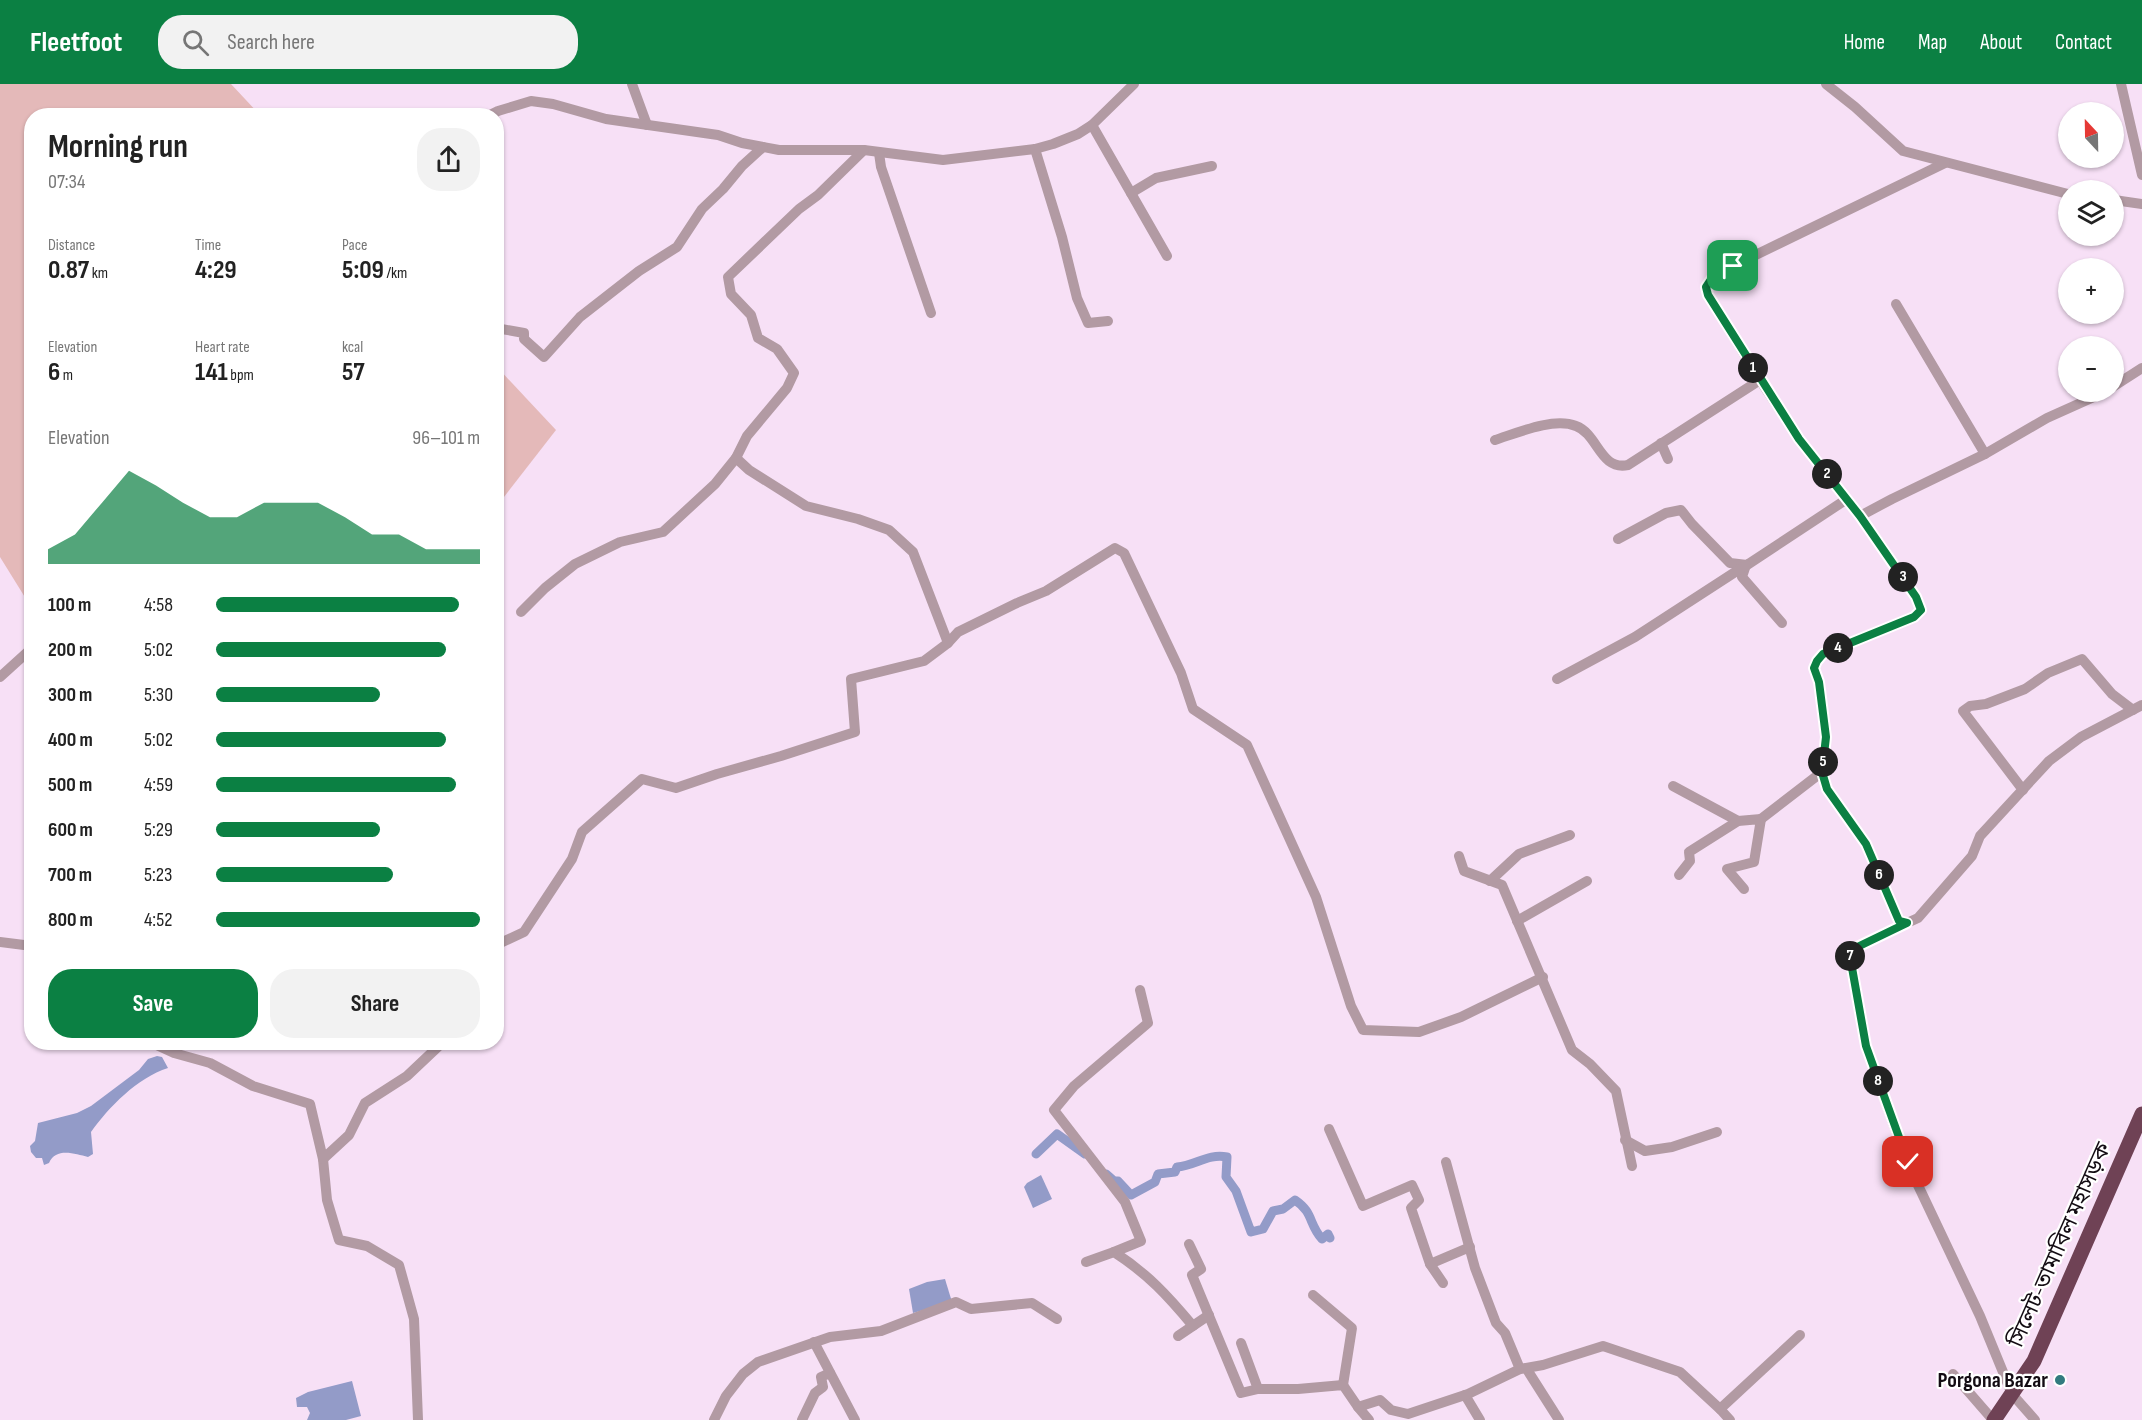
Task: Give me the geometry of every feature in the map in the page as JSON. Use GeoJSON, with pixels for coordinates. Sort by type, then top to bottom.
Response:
{"type":"FeatureCollection","features":[{"type":"Feature","properties":{"kind":"highway","name":"সিলেট-তামাবিল মহাসড়ক"},"geometry":{"type":"LineString","coordinates":[[1993,1420],[2034,1360],[2142,1114]]}},
{"type":"Feature","properties":{"kind":"street"},"geometry":{"type":"LineString","coordinates":[[632,84],[647,125]]}},
{"type":"Feature","properties":{"kind":"street"},"geometry":{"type":"LineString","coordinates":[[504,109],[531,101],[553,104],[606,119],[718,135],[779,150],[864,150],[943,160],[1035,149],[1078,134],[1092,125],[1134,84]]}},
{"type":"Feature","properties":{"kind":"street"},"geometry":{"type":"LineString","coordinates":[[1826,84],[1903,152],[2058,191]]}},
{"type":"Feature","properties":{"kind":"street"},"geometry":{"type":"LineString","coordinates":[[2121,84],[2142,175]]}},
{"type":"Feature","properties":{"kind":"street"},"geometry":{"type":"LineString","coordinates":[[1092,125],[1167,256]]}},
{"type":"Feature","properties":{"kind":"street"},"geometry":{"type":"LineString","coordinates":[[504,329],[524,333],[524,339],[544,357],[580,317],[639,271],[677,247],[702,209],[763,147]]}},
{"type":"Feature","properties":{"kind":"street"},"geometry":{"type":"LineString","coordinates":[[1035,149],[1062,237],[1077,298],[1088,323],[1108,321]]}},
{"type":"Feature","properties":{"kind":"street"},"geometry":{"type":"LineString","coordinates":[[520,612],[544,588],[575,564],[620,542],[663,532],[715,484],[736,458],[747,436],[787,388],[794,373],[777,349],[758,338],[751,315],[731,294],[728,277],[799,208],[818,195],[864,150]]}},
{"type":"Feature","properties":{"kind":"street"},"geometry":{"type":"LineString","coordinates":[[879,153],[881,167],[931,314]]}},
{"type":"Feature","properties":{"kind":"street"},"geometry":{"type":"LineString","coordinates":[[1907,923],[1899,921],[1866,844],[1827,789],[1822,772],[1826,737],[1819,682],[1814,668],[1823,654],[1914,617],[1921,610],[1916,597],[1860,516],[1799,439],[1760,380],[1708,295],[1706,287],[1712,278],[1744,261],[1945,163]]}},
{"type":"Feature","properties":{"kind":"street"},"geometry":{"type":"LineString","coordinates":[[1131,193],[1156,178],[1212,166]]}},
{"type":"Feature","properties":{"kind":"street"},"geometry":{"type":"LineString","coordinates":[[2124,201],[2142,204]]}},
{"type":"Feature","properties":{"kind":"street"},"geometry":{"type":"LineString","coordinates":[[1896,304],[1985,454]]}},
{"type":"Feature","properties":{"kind":"street"},"geometry":{"type":"LineString","coordinates":[[2124,380],[2142,368]]}},
{"type":"Feature","properties":{"kind":"street"},"geometry":{"type":"LineString","coordinates":[[1495,440],[1539,426],[1564,424],[1578,426],[1609,463],[1618,467],[1628,465],[1760,380]]}},
{"type":"Feature","properties":{"kind":"street"},"geometry":{"type":"LineString","coordinates":[[1860,516],[1892,498],[1985,454],[2047,418],[2082,402]]}},
{"type":"Feature","properties":{"kind":"street"},"geometry":{"type":"LineString","coordinates":[[1661,443],[1668,459]]}},
{"type":"Feature","properties":{"kind":"street"},"geometry":{"type":"LineString","coordinates":[[736,458],[749,470],[806,506],[858,519],[889,530],[913,552],[948,643]]}},
{"type":"Feature","properties":{"kind":"street"},"geometry":{"type":"LineString","coordinates":[[1557,679],[1635,637],[1847,500]]}},
{"type":"Feature","properties":{"kind":"street"},"geometry":{"type":"LineString","coordinates":[[1618,539],[1666,513],[1681,510],[1730,563],[1747,565]]}},
{"type":"Feature","properties":{"kind":"street"},"geometry":{"type":"LineString","coordinates":[[504,941],[524,932],[572,859],[582,832],[642,779],[676,788],[855,732],[851,680],[924,661],[948,643],[958,632],[1046,591],[1115,548],[1124,553],[1181,673],[1193,709],[1247,745],[1316,897],[1351,1006],[1363,1030],[1419,1032],[1461,1017],[1543,977]]}},
{"type":"Feature","properties":{"kind":"street"},"geometry":{"type":"LineString","coordinates":[[1747,565],[1742,577],[1782,623]]}},
{"type":"Feature","properties":{"kind":"street"},"geometry":{"type":"LineString","coordinates":[[0,677],[24,655]]}},
{"type":"Feature","properties":{"kind":"street"},"geometry":{"type":"LineString","coordinates":[[2023,790],[1963,711],[1970,706],[1986,704],[2025,689],[2048,673],[2082,659],[2112,694],[2137,707]]}},
{"type":"Feature","properties":{"kind":"street"},"geometry":{"type":"LineString","coordinates":[[2035,1420],[2012,1394],[1980,1316],[1908,1162],[1866,1046],[1849,951],[1918,918],[1972,856],[1980,836],[2049,761],[2081,737],[2137,707]]}},
{"type":"Feature","properties":{"kind":"street"},"geometry":{"type":"LineString","coordinates":[[1679,875],[1689,861],[1689,852],[1738,821],[1761,819],[1822,772]]}},
{"type":"Feature","properties":{"kind":"street"},"geometry":{"type":"LineString","coordinates":[[1673,786],[1738,821]]}},
{"type":"Feature","properties":{"kind":"street"},"geometry":{"type":"LineString","coordinates":[[1744,889],[1727,869],[1754,862],[1761,819]]}},
{"type":"Feature","properties":{"kind":"street"},"geometry":{"type":"LineString","coordinates":[[1490,881],[1519,854],[1570,835]]}},
{"type":"Feature","properties":{"kind":"street"},"geometry":{"type":"LineString","coordinates":[[1459,856],[1464,871],[1502,885],[1543,977],[1572,1050],[1590,1064],[1616,1091],[1632,1166]]}},
{"type":"Feature","properties":{"kind":"street"},"geometry":{"type":"LineString","coordinates":[[1517,921],[1587,881]]}},
{"type":"Feature","properties":{"kind":"street"},"geometry":{"type":"LineString","coordinates":[[0,942],[24,945]]}},
{"type":"Feature","properties":{"kind":"street"},"geometry":{"type":"LineString","coordinates":[[1086,1262],[1141,1241],[1125,1202],[1054,1110],[1074,1086],[1148,1023],[1140,990]]}},
{"type":"Feature","properties":{"kind":"street"},"geometry":{"type":"LineString","coordinates":[[167,1050],[210,1063],[253,1086],[310,1104],[323,1159],[327,1200],[339,1239],[367,1246],[399,1265],[414,1319],[418,1420]]}},
{"type":"Feature","properties":{"kind":"street"},"geometry":{"type":"LineString","coordinates":[[323,1159],[349,1135],[365,1103],[407,1076],[435,1050]]}},
{"type":"Feature","properties":{"kind":"street"},"geometry":{"type":"LineString","coordinates":[[1329,1129],[1363,1206],[1412,1185],[1419,1200],[1411,1208],[1430,1264],[1443,1283]]}},
{"type":"Feature","properties":{"kind":"street"},"geometry":{"type":"LineString","coordinates":[[1625,1140],[1645,1150],[1672,1147],[1717,1132]]}},
{"type":"Feature","properties":{"kind":"street"},"geometry":{"type":"LineString","coordinates":[[1446,1162],[1475,1268],[1496,1323],[1505,1333],[1523,1368],[1559,1420]]}},
{"type":"Feature","properties":{"kind":"street"},"geometry":{"type":"LineString","coordinates":[[1189,1244],[1201,1269],[1192,1275],[1241,1393],[1258,1389],[1298,1389],[1343,1385]]}},
{"type":"Feature","properties":{"kind":"street"},"geometry":{"type":"LineString","coordinates":[[1430,1264],[1470,1247]]}},
{"type":"Feature","properties":{"kind":"street"},"geometry":{"type":"LineString","coordinates":[[1114,1252],[1140,1269],[1171,1299],[1193,1326]]}},
{"type":"Feature","properties":{"kind":"street"},"geometry":{"type":"LineString","coordinates":[[1313,1295],[1352,1328],[1343,1385],[1369,1420]]}},
{"type":"Feature","properties":{"kind":"street"},"geometry":{"type":"LineString","coordinates":[[714,1420],[726,1396],[743,1374],[758,1362],[830,1337],[881,1331],[956,1302],[971,1309],[1032,1303],[1057,1319]]}},
{"type":"Feature","properties":{"kind":"street"},"geometry":{"type":"LineString","coordinates":[[1178,1336],[1209,1315]]}},
{"type":"Feature","properties":{"kind":"street"},"geometry":{"type":"LineString","coordinates":[[1720,1409],[1800,1335]]}},
{"type":"Feature","properties":{"kind":"street"},"geometry":{"type":"LineString","coordinates":[[814,1342],[855,1420]]}},
{"type":"Feature","properties":{"kind":"street"},"geometry":{"type":"LineString","coordinates":[[1241,1343],[1258,1389]]}},
{"type":"Feature","properties":{"kind":"street"},"geometry":{"type":"LineString","coordinates":[[1358,1407],[1380,1400],[1391,1410],[1409,1417],[1465,1395],[1523,1368],[1543,1365],[1603,1346],[1680,1372],[1730,1420]]}},
{"type":"Feature","properties":{"kind":"street"},"geometry":{"type":"LineString","coordinates":[[802,1420],[815,1393],[823,1387],[821,1377],[830,1373]]}},
{"type":"Feature","properties":{"kind":"street"},"geometry":{"type":"LineString","coordinates":[[1953,1374],[1993,1420]]}},
{"type":"Feature","properties":{"kind":"street"},"geometry":{"type":"LineString","coordinates":[[1465,1395],[1480,1420]]}},
{"type":"Feature","properties":{"kind":"shaded area"},"geometry":{"type":"Polygon","coordinates":[[[0,84],[231,84],[253,108],[24,108],[24,596],[0,557],[0,84]]]}},
{"type":"Feature","properties":{"kind":"shaded area"},"geometry":{"type":"Polygon","coordinates":[[[504,374],[556,430],[504,497],[504,374]]]}},
{"type":"Feature","properties":{"kind":"water"},"geometry":{"type":"Polygon","coordinates":[[[162,1057],[168,1068],[135,1086],[106,1113],[91,1132],[93,1154],[88,1157],[61,1153],[44,1165],[42,1158],[36,1158],[31,1152],[30,1146],[35,1141],[38,1123],[77,1113],[91,1106],[139,1070],[148,1059],[162,1057]]]}},
{"type":"Feature","properties":{"kind":"water"},"geometry":{"type":"Polygon","coordinates":[[[1041,1175],[1052,1199],[1033,1208],[1024,1187],[1041,1175]]]}},
{"type":"Feature","properties":{"kind":"water"},"geometry":{"type":"Polygon","coordinates":[[[945,1279],[952,1302],[913,1313],[909,1289],[927,1282],[945,1279]]]}},
{"type":"Feature","properties":{"kind":"water"},"geometry":{"type":"Polygon","coordinates":[[[352,1381],[361,1416],[346,1420],[307,1420],[310,1413],[307,1407],[297,1407],[296,1398],[308,1392],[352,1381]]]}},
{"type":"Feature","properties":{"kind":"waterway"},"geometry":{"type":"LineString","coordinates":[[1036,1154],[1057,1134],[1085,1154]]}},
{"type":"Feature","properties":{"kind":"waterway"},"geometry":{"type":"LineString","coordinates":[[1106,1174],[1114,1181],[1118,1181],[1131,1195],[1155,1182],[1158,1174],[1175,1172],[1177,1167],[1208,1158],[1227,1157],[1226,1177],[1236,1191],[1251,1232],[1263,1229],[1273,1211],[1283,1209],[1295,1200],[1305,1209],[1322,1239],[1328,1234],[1330,1238]]}},
{"type":"Feature","properties":{"kind":"place","name":"Porgona Bazar"},"geometry":{"type":"Point","coordinates":[2060,1380]}},
{"type":"Feature","properties":{"kind":"route"},"geometry":{"type":"LineString","coordinates":[[1733,266],[1712,278],[1706,287],[1708,295],[1799,439],[1881,545],[1916,597],[1921,610],[1914,617],[1823,654],[1814,668],[1819,682],[1826,737],[1822,772],[1827,789],[1866,844],[1899,921],[1907,923],[1849,951],[1866,1046],[1908,1162]]}}]}
